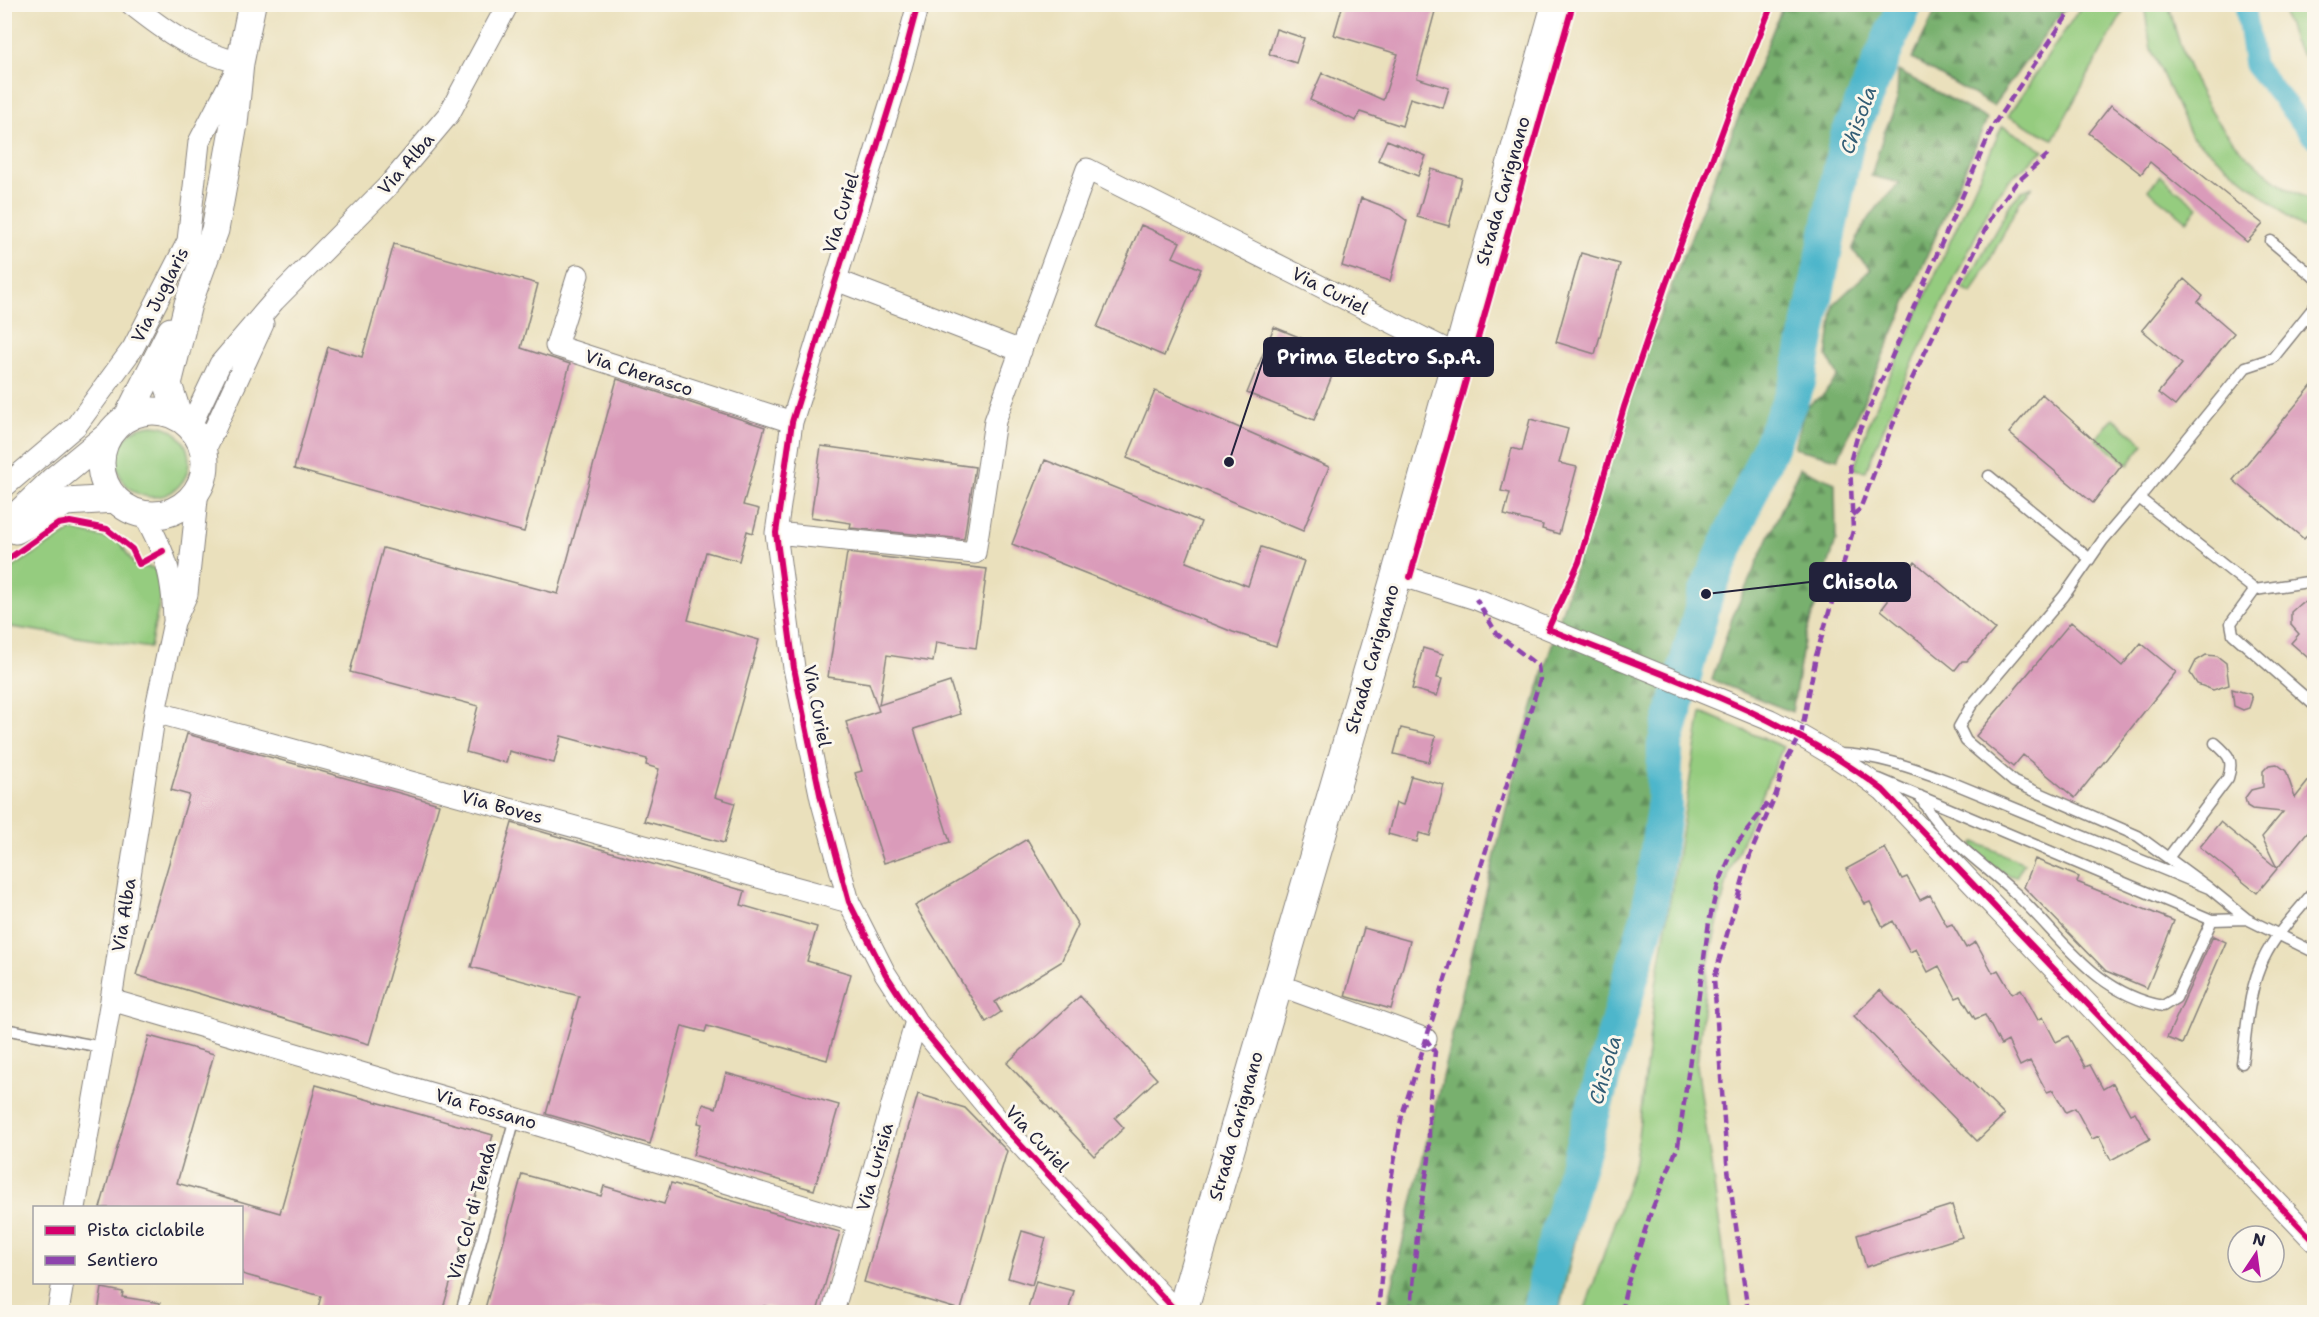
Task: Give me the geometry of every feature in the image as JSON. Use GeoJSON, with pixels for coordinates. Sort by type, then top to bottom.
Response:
{"type":"FeatureCollection","features":[{"type":"Feature","properties":{"kind":"main road","name":"Strada Carignano"},"geometry":{"type":"LineString","coordinates":[[1182,1312],[1397,574],[1557,4]]}},
{"type":"Feature","properties":{"kind":"street"},"geometry":{"type":"LineString","coordinates":[[131,4],[175,39],[240,63]]}},
{"type":"Feature","properties":{"kind":"street","name":"Via Juglaris"},"geometry":{"type":"LineString","coordinates":[[184,423],[168,384],[188,304],[215,230],[234,124],[240,63],[252,4]]}},
{"type":"Feature","properties":{"kind":"street","name":"Via Curiel"},"geometry":{"type":"LineString","coordinates":[[918,4],[792,422],[776,533],[794,668],[821,800],[849,903],[885,973],[915,1021],[1004,1127],[1176,1312]]}},
{"type":"Feature","properties":{"kind":"street","name":"Via Alba"},"geometry":{"type":"LineString","coordinates":[[184,423],[220,364],[273,301],[390,184],[449,114],[508,5]]}},
{"type":"Feature","properties":{"kind":"street","name":"Via Juglaris"},"geometry":{"type":"LineString","coordinates":[[4,487],[76,426],[134,348],[188,241],[199,142],[240,63]]}},
{"type":"Feature","properties":{"kind":"street","name":"Via Curiel"},"geometry":{"type":"LineString","coordinates":[[776,533],[975,553],[995,421],[1087,168],[1457,355]]}},
{"type":"Feature","properties":{"kind":"street","name":"Via Cherasco"},"geometry":{"type":"LineString","coordinates":[[578,275],[556,346],[792,422]]}},
{"type":"Feature","properties":{"kind":"street","name":"Via Curiel"},"geometry":{"type":"LineString","coordinates":[[836,280],[1021,351]]}},
{"type":"Feature","properties":{"kind":"street","name":"Via Alba"},"geometry":{"type":"LineString","coordinates":[[204,452],[273,301]]}},
{"type":"Feature","properties":{"kind":"street","name":"Via Juglaris"},"geometry":{"type":"LineString","coordinates":[[4,528],[53,481],[118,427],[159,351],[188,304]]}},
{"type":"Feature","properties":{"kind":"street"},"geometry":{"type":"LineString","coordinates":[[153,411],[184,423],[204,452],[205,465],[198,489],[188,502],[160,515],[144,514],[128,509],[115,499],[105,485],[101,468],[102,451],[118,427],[153,411]]}},
{"type":"Feature","properties":{"kind":"street","name":"Via Alba"},"geometry":{"type":"LineString","coordinates":[[75,1206],[111,1000],[155,712],[174,622],[187,594],[198,489]]}},
{"type":"Feature","properties":{"kind":"street"},"geometry":{"type":"LineString","coordinates":[[4,536],[66,502],[115,499]]}},
{"type":"Feature","properties":{"kind":"street","name":"Via Alba"},"geometry":{"type":"LineString","coordinates":[[144,514],[163,551],[172,579],[174,622]]}},
{"type":"Feature","properties":{"kind":"street"},"geometry":{"type":"LineString","coordinates":[[1397,574],[1476,599],[1770,720],[1854,768],[1883,790],[2314,1241]]}},
{"type":"Feature","properties":{"kind":"street","name":"Via Boves"},"geometry":{"type":"LineString","coordinates":[[155,712],[849,903]]}},
{"type":"Feature","properties":{"kind":"street"},"geometry":{"type":"LineString","coordinates":[[1276,984],[1426,1039]]}},
{"type":"Feature","properties":{"kind":"street","name":"Via Fossano"},"geometry":{"type":"LineString","coordinates":[[111,1000],[515,1118],[859,1223]]}},
{"type":"Feature","properties":{"kind":"street","name":"Via Lurisia"},"geometry":{"type":"LineString","coordinates":[[833,1312],[915,1021]]}},
{"type":"Feature","properties":{"kind":"street"},"geometry":{"type":"LineString","coordinates":[[58,1312],[63,1284]]}},
{"type":"Feature","properties":{"kind":"lane"},"geometry":{"type":"LineString","coordinates":[[2271,241],[2314,277]]}},
{"type":"Feature","properties":{"kind":"lane"},"geometry":{"type":"LineString","coordinates":[[2314,307],[2273,358],[2246,367],[2090,559],[2064,596],[1971,706],[1959,727],[1966,741],[2014,783],[2138,836],[2247,919],[2314,952]]}},
{"type":"Feature","properties":{"kind":"lane"},"geometry":{"type":"LineString","coordinates":[[1989,476],[2090,559]]}},
{"type":"Feature","properties":{"kind":"lane"},"geometry":{"type":"LineString","coordinates":[[2139,498],[2255,590]]}},
{"type":"Feature","properties":{"kind":"lane"},"geometry":{"type":"LineString","coordinates":[[2314,581],[2255,590],[2231,623],[2233,634],[2314,705]]}},
{"type":"Feature","properties":{"kind":"lane"},"geometry":{"type":"LineString","coordinates":[[2168,858],[2228,778],[2232,765],[2229,754],[2215,743]]}},
{"type":"Feature","properties":{"kind":"lane"},"geometry":{"type":"LineString","coordinates":[[1833,754],[1851,754],[1914,768],[2209,888]]}},
{"type":"Feature","properties":{"kind":"lane"},"geometry":{"type":"LineString","coordinates":[[1854,768],[2212,920],[2247,919]]}},
{"type":"Feature","properties":{"kind":"lane"},"geometry":{"type":"LineString","coordinates":[[1920,796],[1931,818],[2016,894],[2075,958],[2106,983],[2132,997],[2163,1006],[2176,998],[2212,920]]}},
{"type":"Feature","properties":{"kind":"lane"},"geometry":{"type":"LineString","coordinates":[[2241,1062],[2256,980],[2263,959],[2278,935],[2314,891]]}},
{"type":"Feature","properties":{"kind":"lane"},"geometry":{"type":"LineString","coordinates":[[4,1029],[102,1047]]}},
{"type":"Feature","properties":{"kind":"lane","name":"Via Col di Tenda"},"geometry":{"type":"LineString","coordinates":[[461,1312],[515,1118]]}},
{"type":"Feature","properties":{"kind":"green space"},"geometry":{"type":"Polygon","coordinates":[[[1939,4],[2067,5],[1993,106],[1912,59],[1939,4]]]}},
{"type":"Feature","properties":{"kind":"green space"},"geometry":{"type":"Polygon","coordinates":[[[1783,5],[1905,5],[1847,139],[1798,382],[1706,594],[1665,745],[1649,914],[1559,1312],[1386,1312],[1521,746],[1627,398],[1783,5]]]}},
{"type":"Feature","properties":{"kind":"green space"},"geometry":{"type":"Polygon","coordinates":[[[2082,5],[2127,5],[2053,139],[2008,116],[2082,5]]]}},
{"type":"Feature","properties":{"kind":"green space"},"geometry":{"type":"Polygon","coordinates":[[[2144,5],[2169,5],[2183,52],[2202,96],[2214,116],[2228,135],[2263,170],[2287,188],[2314,200],[2314,225],[2302,228],[2190,135],[2151,49],[2144,5]]]}},
{"type":"Feature","properties":{"kind":"green space"},"geometry":{"type":"Polygon","coordinates":[[[2281,5],[2314,5],[2314,70],[2293,41],[2281,5]]]}},
{"type":"Feature","properties":{"kind":"green space"},"geometry":{"type":"Polygon","coordinates":[[[1898,71],[1987,119],[1838,459],[1794,448],[1805,408],[1824,394],[1838,376],[1827,356],[1834,304],[1871,269],[1852,250],[1872,214],[1900,183],[1871,176],[1884,133],[1897,103],[1898,71]]]}},
{"type":"Feature","properties":{"kind":"green space"},"geometry":{"type":"Polygon","coordinates":[[[2002,126],[2044,150],[2008,181],[1995,197],[1899,391],[1866,471],[1854,469],[1870,420],[2002,126]]]}},
{"type":"Feature","properties":{"kind":"green space"},"geometry":{"type":"Polygon","coordinates":[[[2160,176],[2198,207],[2187,221],[2148,190],[2160,176]]]}},
{"type":"Feature","properties":{"kind":"green space"},"geometry":{"type":"Polygon","coordinates":[[[2033,187],[2021,200],[1972,294],[1963,289],[2011,203],[2022,191],[2033,187]]]}},
{"type":"Feature","properties":{"kind":"green space"},"geometry":{"type":"Polygon","coordinates":[[[2113,418],[2144,444],[2128,465],[2096,439],[2113,418]]]}},
{"type":"Feature","properties":{"kind":"green space"},"geometry":{"type":"Polygon","coordinates":[[[153,425],[167,428],[179,435],[186,447],[189,461],[186,475],[179,487],[167,494],[153,497],[139,494],[127,487],[120,475],[117,461],[120,447],[127,435],[139,428],[153,425]]]}},
{"type":"Feature","properties":{"kind":"green space"},"geometry":{"type":"Polygon","coordinates":[[[1800,468],[1835,483],[1836,541],[1804,641],[1792,712],[1712,680],[1732,618],[1800,468]]]}},
{"type":"Feature","properties":{"kind":"green space"},"geometry":{"type":"Polygon","coordinates":[[[72,530],[119,541],[135,566],[155,568],[161,595],[150,648],[5,626],[5,572],[72,530]]]}},
{"type":"Feature","properties":{"kind":"green space"},"geometry":{"type":"Polygon","coordinates":[[[1701,712],[1783,747],[1729,872],[1708,964],[1697,1065],[1732,1312],[1584,1312],[1635,1162],[1655,992],[1701,712]]]}},
{"type":"Feature","properties":{"kind":"green space"},"geometry":{"type":"Polygon","coordinates":[[[1975,842],[2024,863],[2016,877],[2003,873],[1987,861],[1972,846],[1975,842]]]}},
{"type":"Feature","properties":{"kind":"building"},"geometry":{"type":"Polygon","coordinates":[[[1343,4],[1437,4],[1417,78],[1449,88],[1443,108],[1410,98],[1402,126],[1360,112],[1356,121],[1310,100],[1322,73],[1383,100],[1398,54],[1334,35],[1343,4]]]}},
{"type":"Feature","properties":{"kind":"building"},"geometry":{"type":"Polygon","coordinates":[[[1276,29],[1304,38],[1296,63],[1269,54],[1276,29]]]}},
{"type":"Feature","properties":{"kind":"building"},"geometry":{"type":"Polygon","coordinates":[[[2111,105],[2263,224],[2247,242],[2150,162],[2141,174],[2089,133],[2111,105]]]}},
{"type":"Feature","properties":{"kind":"building"},"geometry":{"type":"Polygon","coordinates":[[[1387,140],[1426,156],[1418,176],[1378,160],[1387,140]]]}},
{"type":"Feature","properties":{"kind":"building"},"geometry":{"type":"Polygon","coordinates":[[[1431,169],[1462,178],[1449,226],[1417,217],[1431,169]]]}},
{"type":"Feature","properties":{"kind":"building"},"geometry":{"type":"Polygon","coordinates":[[[1361,198],[1391,209],[1407,221],[1390,281],[1342,266],[1361,198]]]}},
{"type":"Feature","properties":{"kind":"building"},"geometry":{"type":"Polygon","coordinates":[[[1141,225],[1180,242],[1173,257],[1201,269],[1164,356],[1097,327],[1141,225]]]}},
{"type":"Feature","properties":{"kind":"building"},"geometry":{"type":"Polygon","coordinates":[[[394,244],[538,284],[521,348],[570,364],[524,532],[294,469],[328,347],[362,357],[394,244]]]}},
{"type":"Feature","properties":{"kind":"building"},"geometry":{"type":"Polygon","coordinates":[[[1581,253],[1620,264],[1595,354],[1556,342],[1581,253]]]}},
{"type":"Feature","properties":{"kind":"building"},"geometry":{"type":"Polygon","coordinates":[[[2184,279],[2203,296],[2198,302],[2234,333],[2175,406],[2158,393],[2182,364],[2142,330],[2184,279]]]}},
{"type":"Feature","properties":{"kind":"building"},"geometry":{"type":"Polygon","coordinates":[[[1274,327],[1341,354],[1314,420],[1247,393],[1274,327]]]}},
{"type":"Feature","properties":{"kind":"building"},"geometry":{"type":"Polygon","coordinates":[[[617,379],[765,427],[743,505],[759,509],[753,533],[747,531],[739,561],[706,552],[688,620],[759,640],[715,797],[735,803],[724,843],[644,821],[659,769],[646,765],[647,759],[561,736],[554,763],[509,751],[506,763],[466,752],[478,706],[350,672],[383,548],[558,594],[617,379]]]}},
{"type":"Feature","properties":{"kind":"building"},"geometry":{"type":"Polygon","coordinates":[[[2314,383],[2314,528],[2304,539],[2233,480],[2314,383]]]}},
{"type":"Feature","properties":{"kind":"building"},"geometry":{"type":"Polygon","coordinates":[[[1155,391],[1329,467],[1303,531],[1127,458],[1155,391]]]}},
{"type":"Feature","properties":{"kind":"building"},"geometry":{"type":"Polygon","coordinates":[[[2042,394],[2122,465],[2093,503],[2009,433],[2042,394]]]}},
{"type":"Feature","properties":{"kind":"building"},"geometry":{"type":"Polygon","coordinates":[[[1530,419],[1568,429],[1559,463],[1577,467],[1559,534],[1542,529],[1543,525],[1504,515],[1510,493],[1501,491],[1512,448],[1522,451],[1530,419]]]}},
{"type":"Feature","properties":{"kind":"building"},"geometry":{"type":"Polygon","coordinates":[[[821,446],[975,467],[964,539],[850,528],[851,523],[811,517],[821,446]]]}},
{"type":"Feature","properties":{"kind":"building"},"geometry":{"type":"Polygon","coordinates":[[[1045,460],[1201,522],[1186,562],[1248,586],[1261,547],[1304,561],[1276,646],[1233,632],[1012,544],[1045,460]]]}},
{"type":"Feature","properties":{"kind":"building"},"geometry":{"type":"Polygon","coordinates":[[[847,553],[987,569],[976,648],[936,642],[933,662],[887,655],[879,705],[950,682],[960,714],[914,729],[950,842],[884,863],[855,773],[862,771],[846,722],[879,711],[869,683],[828,677],[847,553]]]}},
{"type":"Feature","properties":{"kind":"building"},"geometry":{"type":"Polygon","coordinates":[[[1915,562],[1995,629],[1967,661],[1962,661],[1955,670],[1881,610],[1888,601],[1887,596],[1915,562]]]}},
{"type":"Feature","properties":{"kind":"building"},"geometry":{"type":"Polygon","coordinates":[[[2308,602],[2314,605],[2314,663],[2291,643],[2299,634],[2291,625],[2291,612],[2301,603],[2308,602]]]}},
{"type":"Feature","properties":{"kind":"building"},"geometry":{"type":"Polygon","coordinates":[[[2071,622],[2122,666],[2141,643],[2176,672],[2075,798],[2023,755],[2013,767],[1976,736],[2071,622]]]}},
{"type":"Feature","properties":{"kind":"building"},"geometry":{"type":"Polygon","coordinates":[[[1423,648],[1443,654],[1437,678],[1442,679],[1437,696],[1412,689],[1423,648]]]}},
{"type":"Feature","properties":{"kind":"building"},"geometry":{"type":"Polygon","coordinates":[[[2206,655],[2217,656],[2226,663],[2229,685],[2213,690],[2197,684],[2190,673],[2196,661],[2206,655]]]}},
{"type":"Feature","properties":{"kind":"building"},"geometry":{"type":"Polygon","coordinates":[[[2232,689],[2250,694],[2252,699],[2249,708],[2243,710],[2234,706],[2232,689]]]}},
{"type":"Feature","properties":{"kind":"building"},"geometry":{"type":"Polygon","coordinates":[[[1401,728],[1436,736],[1429,762],[1394,754],[1401,728]]]}},
{"type":"Feature","properties":{"kind":"building"},"geometry":{"type":"Polygon","coordinates":[[[187,734],[439,804],[369,1044],[136,975],[189,795],[171,790],[187,734]]]}},
{"type":"Feature","properties":{"kind":"building"},"geometry":{"type":"Polygon","coordinates":[[[2277,764],[2286,771],[2295,798],[2314,774],[2314,824],[2257,893],[2200,847],[2220,822],[2277,868],[2262,837],[2283,812],[2252,809],[2247,806],[2245,798],[2251,790],[2263,787],[2263,771],[2269,765],[2277,764]]]}},
{"type":"Feature","properties":{"kind":"building"},"geometry":{"type":"Polygon","coordinates":[[[1411,776],[1444,785],[1430,836],[1419,833],[1417,842],[1388,834],[1396,803],[1403,805],[1411,776]]]}},
{"type":"Feature","properties":{"kind":"building"},"geometry":{"type":"Polygon","coordinates":[[[512,823],[745,891],[741,905],[817,927],[807,961],[851,974],[827,1060],[707,1026],[705,1032],[682,1026],[650,1144],[546,1114],[579,996],[471,967],[512,823]]]}},
{"type":"Feature","properties":{"kind":"building"},"geometry":{"type":"Polygon","coordinates":[[[1027,839],[1078,925],[1061,962],[995,1002],[1001,1012],[986,1022],[915,906],[1027,839]]]}},
{"type":"Feature","properties":{"kind":"building"},"geometry":{"type":"Polygon","coordinates":[[[1885,848],[1902,879],[1907,877],[1920,900],[1930,895],[1947,926],[1952,924],[1966,948],[1976,942],[1993,973],[1998,970],[2012,994],[2021,989],[2038,1020],[2043,1017],[2056,1042],[2068,1036],[2085,1067],[2090,1065],[2103,1089],[2113,1083],[2130,1114],[2135,1112],[2150,1139],[2111,1160],[2099,1136],[2092,1139],[2075,1108],[2066,1112],[2053,1090],[2047,1092],[2030,1061],[2020,1066],[2008,1041],[2001,1045],[1985,1015],[1975,1019],[1961,996],[1956,998],[1939,966],[1928,972],[1916,949],[1910,952],[1893,921],[1883,927],[1870,902],[1865,904],[1846,869],[1885,848]]]}},
{"type":"Feature","properties":{"kind":"building"},"geometry":{"type":"Polygon","coordinates":[[[2035,859],[2079,877],[2077,882],[2174,921],[2147,988],[2106,971],[2024,887],[2035,859]]]}},
{"type":"Feature","properties":{"kind":"building"},"geometry":{"type":"Polygon","coordinates":[[[1364,928],[1410,941],[1391,1009],[1345,996],[1364,928]]]}},
{"type":"Feature","properties":{"kind":"building"},"geometry":{"type":"Polygon","coordinates":[[[2213,936],[2226,942],[2182,1044],[2167,1038],[2213,936]]]}},
{"type":"Feature","properties":{"kind":"building"},"geometry":{"type":"Polygon","coordinates":[[[1880,990],[2004,1115],[1977,1141],[1854,1016],[1880,990]]]}},
{"type":"Feature","properties":{"kind":"building"},"geometry":{"type":"Polygon","coordinates":[[[1080,996],[1157,1079],[1115,1118],[1124,1128],[1094,1156],[1007,1063],[1080,996]]]}},
{"type":"Feature","properties":{"kind":"building"},"geometry":{"type":"Polygon","coordinates":[[[149,1036],[214,1054],[177,1183],[280,1213],[316,1085],[493,1135],[442,1312],[317,1312],[321,1296],[243,1274],[243,1206],[101,1206],[149,1036]]]}},
{"type":"Feature","properties":{"kind":"building"},"geometry":{"type":"Polygon","coordinates":[[[726,1073],[839,1105],[814,1190],[693,1155],[702,1124],[698,1123],[703,1104],[716,1108],[726,1073]]]}},
{"type":"Feature","properties":{"kind":"building"},"geometry":{"type":"Polygon","coordinates":[[[918,1094],[965,1108],[1007,1151],[961,1310],[864,1282],[918,1094]]]}},
{"type":"Feature","properties":{"kind":"building"},"geometry":{"type":"Polygon","coordinates":[[[522,1174],[601,1196],[604,1186],[664,1204],[671,1183],[840,1232],[817,1312],[787,1312],[764,1306],[763,1312],[484,1312],[522,1174]]]}},
{"type":"Feature","properties":{"kind":"building"},"geometry":{"type":"Polygon","coordinates":[[[1952,1205],[1962,1237],[1866,1267],[1857,1235],[1952,1205]]]}},
{"type":"Feature","properties":{"kind":"building"},"geometry":{"type":"Polygon","coordinates":[[[1022,1231],[1046,1238],[1032,1285],[1008,1278],[1022,1231]]]}},
{"type":"Feature","properties":{"kind":"building"},"geometry":{"type":"Polygon","coordinates":[[[1036,1281],[1074,1291],[1068,1312],[1027,1312],[1036,1281]]]}},
{"type":"Feature","properties":{"kind":"building"},"geometry":{"type":"Polygon","coordinates":[[[102,1288],[123,1292],[122,1297],[160,1303],[160,1312],[98,1312],[102,1288]]]}},
{"type":"Feature","properties":{"kind":"waterway","name":"Chisola"},"geometry":{"type":"LineString","coordinates":[[1540,1312],[1549,1266],[1649,914],[1664,808],[1665,745],[1706,594],[1798,382],[1847,139],[1905,4]]}},
{"type":"Feature","properties":{"kind":"waterway"},"geometry":{"type":"LineString","coordinates":[[2245,4],[2254,65],[2314,138]]}},
{"type":"Feature","properties":{"kind":"marked path"},"geometry":{"type":"LineString","coordinates":[[1748,1312],[1727,1162],[1714,979],[1750,855],[1776,794],[1784,765],[1801,735],[1816,656],[1853,531],[1850,462],[1858,434],[1994,124],[2075,4]]}},
{"type":"Feature","properties":{"kind":"marked path"},"geometry":{"type":"LineString","coordinates":[[1853,515],[1860,509],[1906,391],[1993,214],[2016,183],[2051,152]]}},
{"type":"Feature","properties":{"kind":"marked path"},"geometry":{"type":"LineString","coordinates":[[1378,1312],[1389,1192],[1402,1115],[1540,680],[1538,666],[1497,634],[1476,599]]}},
{"type":"Feature","properties":{"kind":"marked path"},"geometry":{"type":"LineString","coordinates":[[1621,1312],[1628,1282],[1651,1212],[1678,1146],[1709,922],[1718,885],[1734,848],[1768,803]]}},
{"type":"Feature","properties":{"kind":"marked path"},"geometry":{"type":"LineString","coordinates":[[1411,1312],[1418,1224],[1429,1159],[1429,1106],[1435,1052],[1426,1039]]}},
{"type":"Feature","properties":{"kind":"cycle path"},"geometry":{"type":"LineString","coordinates":[[918,4],[897,82],[792,422],[776,533],[794,668],[821,799],[849,902],[885,973],[916,1021],[1004,1127],[1177,1312]]}},
{"type":"Feature","properties":{"kind":"cycle path"},"geometry":{"type":"LineString","coordinates":[[1410,577],[1573,4]]}},
{"type":"Feature","properties":{"kind":"cycle path"},"geometry":{"type":"LineString","coordinates":[[1556,632],[1548,629],[1579,562],[1624,407],[1666,284],[1772,4]]}},
{"type":"Feature","properties":{"kind":"cycle path"},"geometry":{"type":"LineString","coordinates":[[4,562],[58,524],[70,522],[107,529],[132,549],[139,564],[163,551]]}},
{"type":"Feature","properties":{"kind":"cycle path"},"geometry":{"type":"LineString","coordinates":[[1548,629],[1678,680],[1763,718],[1805,739],[1845,763],[1883,790],[2314,1241]]}},
{"type":"Feature","properties":{"kind":"place","name":"Prima Electro S.p.A."},"geometry":{"type":"Point","coordinates":[1229,462]}},
{"type":"Feature","properties":{"kind":"place","name":"Chisola"},"geometry":{"type":"Point","coordinates":[1706,594]}}]}
